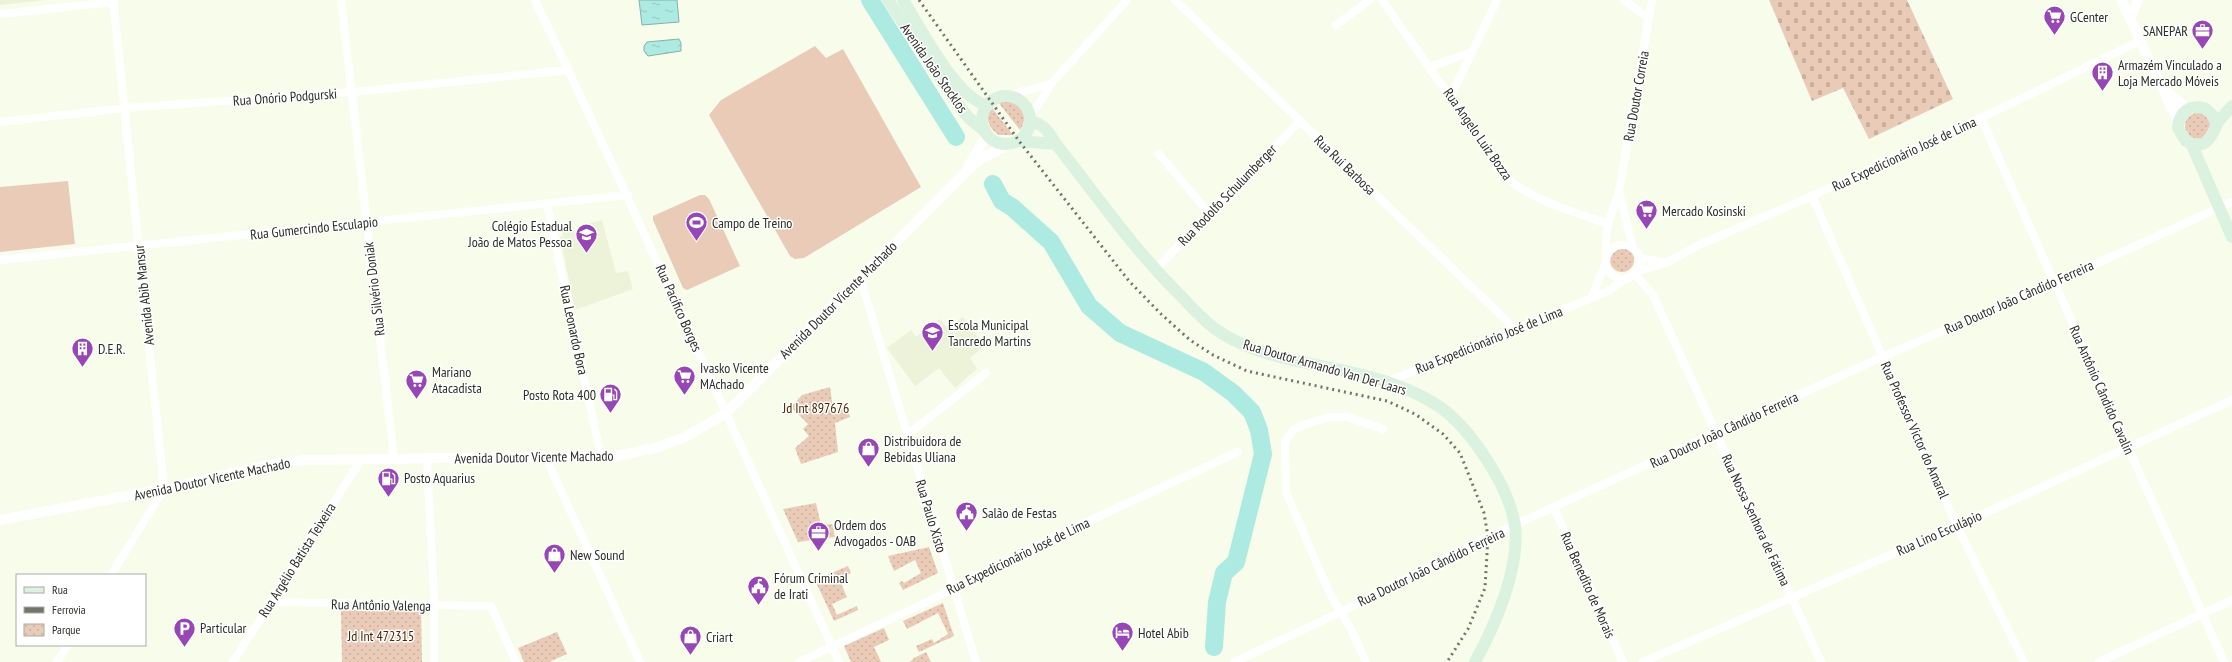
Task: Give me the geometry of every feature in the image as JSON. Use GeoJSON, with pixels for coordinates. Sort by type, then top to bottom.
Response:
{"type":"FeatureCollection","features":[{"type":"Feature","properties":{"kind":"main road","name":"Avenida João Stocklos"},"geometry":{"type":"LineString","coordinates":[[888,0],[962,110],[986,133]]}},
{"type":"Feature","properties":{"kind":"main road","name":"Avenida João Stocklos"},"geometry":{"type":"LineString","coordinates":[[903,0],[958,85],[976,101],[988,105]]}},
{"type":"Feature","properties":{"kind":"main road"},"geometry":{"type":"LineString","coordinates":[[1015,142],[1025,135],[1030,117],[1020,100],[1005,96],[998,98],[988,105],[983,116],[986,133],[996,142],[1056,144]]}},
{"type":"Feature","properties":{"kind":"main road"},"geometry":{"type":"LineString","coordinates":[[2210,111],[2232,102]]}},
{"type":"Feature","properties":{"kind":"main road"},"geometry":{"type":"LineString","coordinates":[[2216,126],[2232,106]]}},
{"type":"Feature","properties":{"kind":"main road"},"geometry":{"type":"LineString","coordinates":[[2191,143],[2206,142],[2214,136],[2216,126],[2214,115],[2210,111],[2199,107],[2188,109],[2184,112],[2178,122],[2182,137],[2191,143],[2232,237]]}},
{"type":"Feature","properties":{"kind":"main road","name":"Rua Doutor Armando Van Der Laars"},"geometry":{"type":"LineString","coordinates":[[1030,117],[1046,128],[1056,144],[1155,270],[1202,318],[1216,330],[1235,341],[1279,357],[1387,382],[1423,396],[1455,420],[1473,441],[1505,493],[1515,526],[1515,548],[1500,615],[1475,662]]}},
{"type":"Feature","properties":{"kind":"main road"},"geometry":{"type":"LineString","coordinates":[[2200,165],[2206,142]]}},
{"type":"Feature","properties":{"kind":"street","name":"Rua Silvério Doniak"},"geometry":{"type":"LineString","coordinates":[[342,0],[394,458]]}},
{"type":"Feature","properties":{"kind":"street","name":"Rua Pacífico Borges"},"geometry":{"type":"LineString","coordinates":[[535,0],[628,195],[725,414],[839,662]]}},
{"type":"Feature","properties":{"kind":"street"},"geometry":{"type":"LineString","coordinates":[[1030,117],[1051,84],[1127,0]]}},
{"type":"Feature","properties":{"kind":"street","name":"Rua Rui Barbosa"},"geometry":{"type":"LineString","coordinates":[[1175,0],[1515,329]]}},
{"type":"Feature","properties":{"kind":"street"},"geometry":{"type":"LineString","coordinates":[[1336,25],[1370,0]]}},
{"type":"Feature","properties":{"kind":"street","name":"Rua Angelo Luiz Bozza"},"geometry":{"type":"LineString","coordinates":[[1382,0],[1451,96],[1506,177],[1520,189],[1540,200],[1608,224]]}},
{"type":"Feature","properties":{"kind":"street"},"geometry":{"type":"LineString","coordinates":[[1451,96],[1497,0]]}},
{"type":"Feature","properties":{"kind":"street"},"geometry":{"type":"LineString","coordinates":[[1624,0],[1649,19]]}},
{"type":"Feature","properties":{"kind":"street","name":"Rua Doutor Correia"},"geometry":{"type":"LineString","coordinates":[[1606,260],[1606,238],[1608,224],[1619,192],[1652,0]]}},
{"type":"Feature","properties":{"kind":"street"},"geometry":{"type":"LineString","coordinates":[[2122,0],[2131,2],[2137,0]]}},
{"type":"Feature","properties":{"kind":"street"},"geometry":{"type":"LineString","coordinates":[[2122,0],[2140,41],[2166,91],[2178,122]]}},
{"type":"Feature","properties":{"kind":"street"},"geometry":{"type":"LineString","coordinates":[[2130,19],[2137,0]]}},
{"type":"Feature","properties":{"kind":"street"},"geometry":{"type":"LineString","coordinates":[[0,14],[113,1]]}},
{"type":"Feature","properties":{"kind":"street","name":"Avenida Abib Mansur"},"geometry":{"type":"LineString","coordinates":[[113,1],[140,246],[164,489]]}},
{"type":"Feature","properties":{"kind":"street","name":"Rua Expedicionário José de Lima"},"geometry":{"type":"LineString","coordinates":[[1387,382],[1606,292],[1633,274],[1666,263],[1701,244],[1812,196],[1981,118],[2140,41]]}},
{"type":"Feature","properties":{"kind":"street"},"geometry":{"type":"LineString","coordinates":[[1430,67],[1472,52]]}},
{"type":"Feature","properties":{"kind":"street","name":"Rua Onório Podgurski"},"geometry":{"type":"LineString","coordinates":[[0,122],[125,108],[353,92],[569,70]]}},
{"type":"Feature","properties":{"kind":"street"},"geometry":{"type":"LineString","coordinates":[[1005,96],[1051,84]]}},
{"type":"Feature","properties":{"kind":"street"},"geometry":{"type":"LineString","coordinates":[[2166,91],[2188,109]]}},
{"type":"Feature","properties":{"kind":"street","name":"Rua Antônio Cândido Cavalin"},"geometry":{"type":"LineString","coordinates":[[1981,118],[2224,662]]}},
{"type":"Feature","properties":{"kind":"street","name":"Rua Rodolfo Schulumberger"},"geometry":{"type":"LineString","coordinates":[[1155,270],[1300,121]]}},
{"type":"Feature","properties":{"kind":"street","name":"Avenida Doutor Vicente Machado"},"geometry":{"type":"LineString","coordinates":[[966,172],[986,133]]}},
{"type":"Feature","properties":{"kind":"street","name":"Avenida Doutor Vicente Machado"},"geometry":{"type":"LineString","coordinates":[[0,520],[164,489],[263,466],[304,460],[362,458],[427,459],[601,457],[616,456],[655,448],[682,438],[725,414],[966,172],[979,160],[1015,142]]}},
{"type":"Feature","properties":{"kind":"street"},"geometry":{"type":"LineString","coordinates":[[1159,154],[1209,213]]}},
{"type":"Feature","properties":{"kind":"street","name":"Rua Doutor Correia"},"geometry":{"type":"LineString","coordinates":[[1619,192],[1633,248]]}},
{"type":"Feature","properties":{"kind":"street","name":"Rua Gumercindo Esculapio"},"geometry":{"type":"LineString","coordinates":[[0,260],[628,195]]}},
{"type":"Feature","properties":{"kind":"street","name":"Rua Professor Victor do Amaral"},"geometry":{"type":"LineString","coordinates":[[1812,196],[1957,526],[2024,662]]}},
{"type":"Feature","properties":{"kind":"street","name":"Rua Doutor João Cândido Ferreira"},"geometry":{"type":"LineString","coordinates":[[1234,662],[1341,612],[1488,537],[1515,526],[1882,357],[2054,283],[2232,202]]}},
{"type":"Feature","properties":{"kind":"street","name":"Rua Leonardo Bora"},"geometry":{"type":"LineString","coordinates":[[547,204],[601,457]]}},
{"type":"Feature","properties":{"kind":"street"},"geometry":{"type":"LineString","coordinates":[[1591,298],[1609,252],[1617,246],[1628,246],[1633,248],[1639,258],[1639,263],[1633,274],[1619,278],[1614,276],[1607,268],[1606,260]]}},
{"type":"Feature","properties":{"kind":"street"},"geometry":{"type":"LineString","coordinates":[[1639,258],[1666,263]]}},
{"type":"Feature","properties":{"kind":"street","name":"Rua Nossa Senhora de Fátima"},"geometry":{"type":"LineString","coordinates":[[1633,274],[1653,295],[1821,662]]}},
{"type":"Feature","properties":{"kind":"street","name":"Rua Paulo Xisto"},"geometry":{"type":"LineString","coordinates":[[860,277],[976,662]]}},
{"type":"Feature","properties":{"kind":"street"},"geometry":{"type":"LineString","coordinates":[[907,435],[986,373]]}},
{"type":"Feature","properties":{"kind":"street","name":"Rua Lino Esculápio"},"geometry":{"type":"LineString","coordinates":[[1643,662],[1957,526],[2232,400]]}},
{"type":"Feature","properties":{"kind":"street"},"geometry":{"type":"LineString","coordinates":[[1366,662],[1341,612],[1330,594],[1286,492],[1285,442],[1293,430],[1329,416],[1347,417],[1383,429]]}},
{"type":"Feature","properties":{"kind":"street","name":"Rua Expedicionário José de Lima"},"geometry":{"type":"LineString","coordinates":[[799,662],[953,588],[1048,540],[1238,452]]}},
{"type":"Feature","properties":{"kind":"street","name":"Rua Argélio Batista Teixeira"},"geometry":{"type":"LineString","coordinates":[[233,662],[362,458]]}},
{"type":"Feature","properties":{"kind":"street"},"geometry":{"type":"LineString","coordinates":[[546,458],[640,662]]}},
{"type":"Feature","properties":{"kind":"street"},"geometry":{"type":"LineString","coordinates":[[427,459],[434,606],[434,662]]}},
{"type":"Feature","properties":{"kind":"street"},"geometry":{"type":"LineString","coordinates":[[112,574],[164,489]]}},
{"type":"Feature","properties":{"kind":"street","name":"Rua Benedito de Morais"},"geometry":{"type":"LineString","coordinates":[[1554,508],[1623,662]]}},
{"type":"Feature","properties":{"kind":"street"},"geometry":{"type":"LineString","coordinates":[[2099,662],[2232,600]]}},
{"type":"Feature","properties":{"kind":"street","name":"Rua Antônio Valenga"},"geometry":{"type":"LineString","coordinates":[[270,602],[491,606],[516,662]]}},
{"type":"Feature","properties":{"kind":"street"},"geometry":{"type":"LineString","coordinates":[[57,662],[67,646]]}},
{"type":"Feature","properties":{"kind":"shaded area"},"geometry":{"type":"Polygon","coordinates":[[[0,0],[45,0],[0,5],[0,0]]]}},
{"type":"Feature","properties":{"kind":"shaded area","name":"Colégio Estadual João de Matos Pessoa"},"geometry":{"type":"Polygon","coordinates":[[[602,220],[616,273],[628,271],[633,289],[575,310],[560,237],[563,236],[562,230],[573,227],[574,232],[579,231],[581,237],[586,235],[583,225],[602,220]]]}},
{"type":"Feature","properties":{"kind":"shaded area","name":"Escola Municipal Tancredo Martins"},"geometry":{"type":"Polygon","coordinates":[[[963,317],[985,346],[970,358],[977,369],[955,388],[939,368],[915,386],[887,348],[911,330],[916,337],[940,319],[948,329],[963,317]]]}},
{"type":"Feature","properties":{"kind":"green space"},"geometry":{"type":"Polygon","coordinates":[[[1769,0],[1907,0],[1953,99],[1869,139],[1843,88],[1812,101],[1769,0]]]}},
{"type":"Feature","properties":{"kind":"green space"},"geometry":{"type":"Polygon","coordinates":[[[815,46],[826,58],[843,49],[921,187],[804,258],[795,259],[790,256],[709,115],[721,100],[815,46]]]}},
{"type":"Feature","properties":{"kind":"green space"},"geometry":{"type":"Polygon","coordinates":[[[1002,100],[1014,102],[1022,109],[1024,118],[1020,130],[998,102],[1002,100]]]}},
{"type":"Feature","properties":{"kind":"green space"},"geometry":{"type":"Polygon","coordinates":[[[992,108],[1013,135],[999,135],[993,130],[988,119],[988,115],[992,108]]]}},
{"type":"Feature","properties":{"kind":"green space"},"geometry":{"type":"Polygon","coordinates":[[[2198,113],[2208,116],[2211,126],[2208,136],[2198,139],[2188,136],[2185,126],[2188,116],[2198,113]]]}},
{"type":"Feature","properties":{"kind":"green space"},"geometry":{"type":"Polygon","coordinates":[[[68,181],[75,244],[0,252],[0,187],[68,181]]]}},
{"type":"Feature","properties":{"kind":"green space","name":"Campo de Treino"},"geometry":{"type":"Polygon","coordinates":[[[700,195],[705,195],[709,199],[740,266],[687,290],[683,288],[653,220],[653,216],[700,195]]]}},
{"type":"Feature","properties":{"kind":"green space"},"geometry":{"type":"Polygon","coordinates":[[[1622,248],[1627,249],[1633,255],[1633,265],[1627,271],[1622,272],[1617,271],[1611,265],[1610,260],[1611,255],[1617,249],[1622,248]]]}},
{"type":"Feature","properties":{"kind":"green space","name":"Jd Int 897676"},"geometry":{"type":"Polygon","coordinates":[[[830,387],[833,409],[847,406],[850,417],[835,423],[838,452],[801,464],[795,448],[809,436],[803,429],[808,424],[791,407],[802,395],[830,387]]]}},
{"type":"Feature","properties":{"kind":"green space"},"geometry":{"type":"Polygon","coordinates":[[[816,503],[821,525],[832,524],[835,537],[798,542],[783,509],[816,503]]]}},
{"type":"Feature","properties":{"kind":"green space"},"geometry":{"type":"Polygon","coordinates":[[[929,547],[938,573],[903,590],[899,583],[902,581],[904,583],[921,573],[915,560],[894,571],[888,556],[929,547]]]}},
{"type":"Feature","properties":{"kind":"green space"},"geometry":{"type":"Polygon","coordinates":[[[848,566],[851,573],[839,579],[847,597],[832,604],[837,615],[857,606],[858,610],[834,621],[815,580],[848,566]]]}},
{"type":"Feature","properties":{"kind":"green space"},"geometry":{"type":"Polygon","coordinates":[[[943,603],[954,636],[919,652],[916,646],[932,639],[934,643],[948,634],[938,613],[907,629],[903,621],[943,603]]]}},
{"type":"Feature","properties":{"kind":"green space","name":"Jd Int 472315"},"geometry":{"type":"Polygon","coordinates":[[[341,610],[421,610],[422,662],[342,662],[341,610]]]}},
{"type":"Feature","properties":{"kind":"green space"},"geometry":{"type":"Polygon","coordinates":[[[884,628],[889,640],[874,647],[881,662],[851,662],[844,646],[884,628]]]}},
{"type":"Feature","properties":{"kind":"green space"},"geometry":{"type":"Polygon","coordinates":[[[557,632],[567,654],[549,662],[524,662],[518,648],[557,632]]]}},
{"type":"Feature","properties":{"kind":"green space"},"geometry":{"type":"Polygon","coordinates":[[[926,652],[931,662],[910,662],[914,658],[926,652]]]}},
{"type":"Feature","properties":{"kind":"water"},"geometry":{"type":"Polygon","coordinates":[[[639,0],[677,0],[679,22],[642,25],[639,0]]]}},
{"type":"Feature","properties":{"kind":"water"},"geometry":{"type":"Polygon","coordinates":[[[679,39],[681,43],[681,51],[648,56],[644,51],[644,46],[647,42],[679,39]]]}},
{"type":"Feature","properties":{"kind":"waterway"},"geometry":{"type":"LineString","coordinates":[[870,0],[956,137]]}},
{"type":"Feature","properties":{"kind":"waterway"},"geometry":{"type":"LineString","coordinates":[[993,184],[1002,201],[1012,207],[1051,242],[1089,306],[1120,333],[1204,372],[1233,393],[1252,412],[1259,430],[1263,454],[1236,562],[1224,573],[1217,602],[1214,647]]}},
{"type":"Feature","properties":{"kind":"railway"},"geometry":{"type":"LineString","coordinates":[[919,0],[1019,141],[1129,281],[1161,314],[1190,340],[1213,355],[1247,371],[1387,401],[1415,414],[1443,434],[1460,453],[1484,513],[1488,537],[1485,588],[1468,629],[1447,662]]}},
{"type":"Feature","properties":{"kind":"place","name":"GCenter"},"geometry":{"type":"Point","coordinates":[2054,36]}},
{"type":"Feature","properties":{"kind":"place","name":"SANEPAR"},"geometry":{"type":"Point","coordinates":[2203,50]}},
{"type":"Feature","properties":{"kind":"place","name":"Armazém Vinculado a Loja Mercado Móveis"},"geometry":{"type":"Point","coordinates":[2102,92]}},
{"type":"Feature","properties":{"kind":"place","name":"Mercado Kosinski"},"geometry":{"type":"Point","coordinates":[1646,230]}},
{"type":"Feature","properties":{"kind":"place","name":"Campo de Treino"},"geometry":{"type":"Point","coordinates":[696,242]}},
{"type":"Feature","properties":{"kind":"place","name":"Colégio Estadual João de Matos Pessoa"},"geometry":{"type":"Point","coordinates":[587,254]}},
{"type":"Feature","properties":{"kind":"place","name":"Escola Municipal Tancredo Martins"},"geometry":{"type":"Point","coordinates":[933,352]}},
{"type":"Feature","properties":{"kind":"place","name":"D.E.R."},"geometry":{"type":"Point","coordinates":[82,368]}},
{"type":"Feature","properties":{"kind":"place","name":"Ivasko Vicente MAchado"},"geometry":{"type":"Point","coordinates":[684,396]}},
{"type":"Feature","properties":{"kind":"place","name":"Mariano Atacadista"},"geometry":{"type":"Point","coordinates":[416,400]}},
{"type":"Feature","properties":{"kind":"place","name":"Posto Rota 400"},"geometry":{"type":"Point","coordinates":[611,414]}},
{"type":"Feature","properties":{"kind":"place","name":"Distribuidora de Bebidas Uliana"},"geometry":{"type":"Point","coordinates":[869,468]}},
{"type":"Feature","properties":{"kind":"place","name":"Posto Aquarius"},"geometry":{"type":"Point","coordinates":[388,498]}},
{"type":"Feature","properties":{"kind":"place","name":"Salão de Festas"},"geometry":{"type":"Point","coordinates":[967,532]}},
{"type":"Feature","properties":{"kind":"place","name":"Ordem dos Advogados - OAB"},"geometry":{"type":"Point","coordinates":[818,552]}},
{"type":"Feature","properties":{"kind":"place","name":"New Sound"},"geometry":{"type":"Point","coordinates":[554,574]}},
{"type":"Feature","properties":{"kind":"place","name":"Fórum Criminal de Irati"},"geometry":{"type":"Point","coordinates":[758,606]}},
{"type":"Feature","properties":{"kind":"place","name":"Particular"},"geometry":{"type":"Point","coordinates":[184,648]}},
{"type":"Feature","properties":{"kind":"place","name":"Hotel Abib"},"geometry":{"type":"Point","coordinates":[1122,652]}},
{"type":"Feature","properties":{"kind":"place","name":"Criart"},"geometry":{"type":"Point","coordinates":[691,656]}}]}
